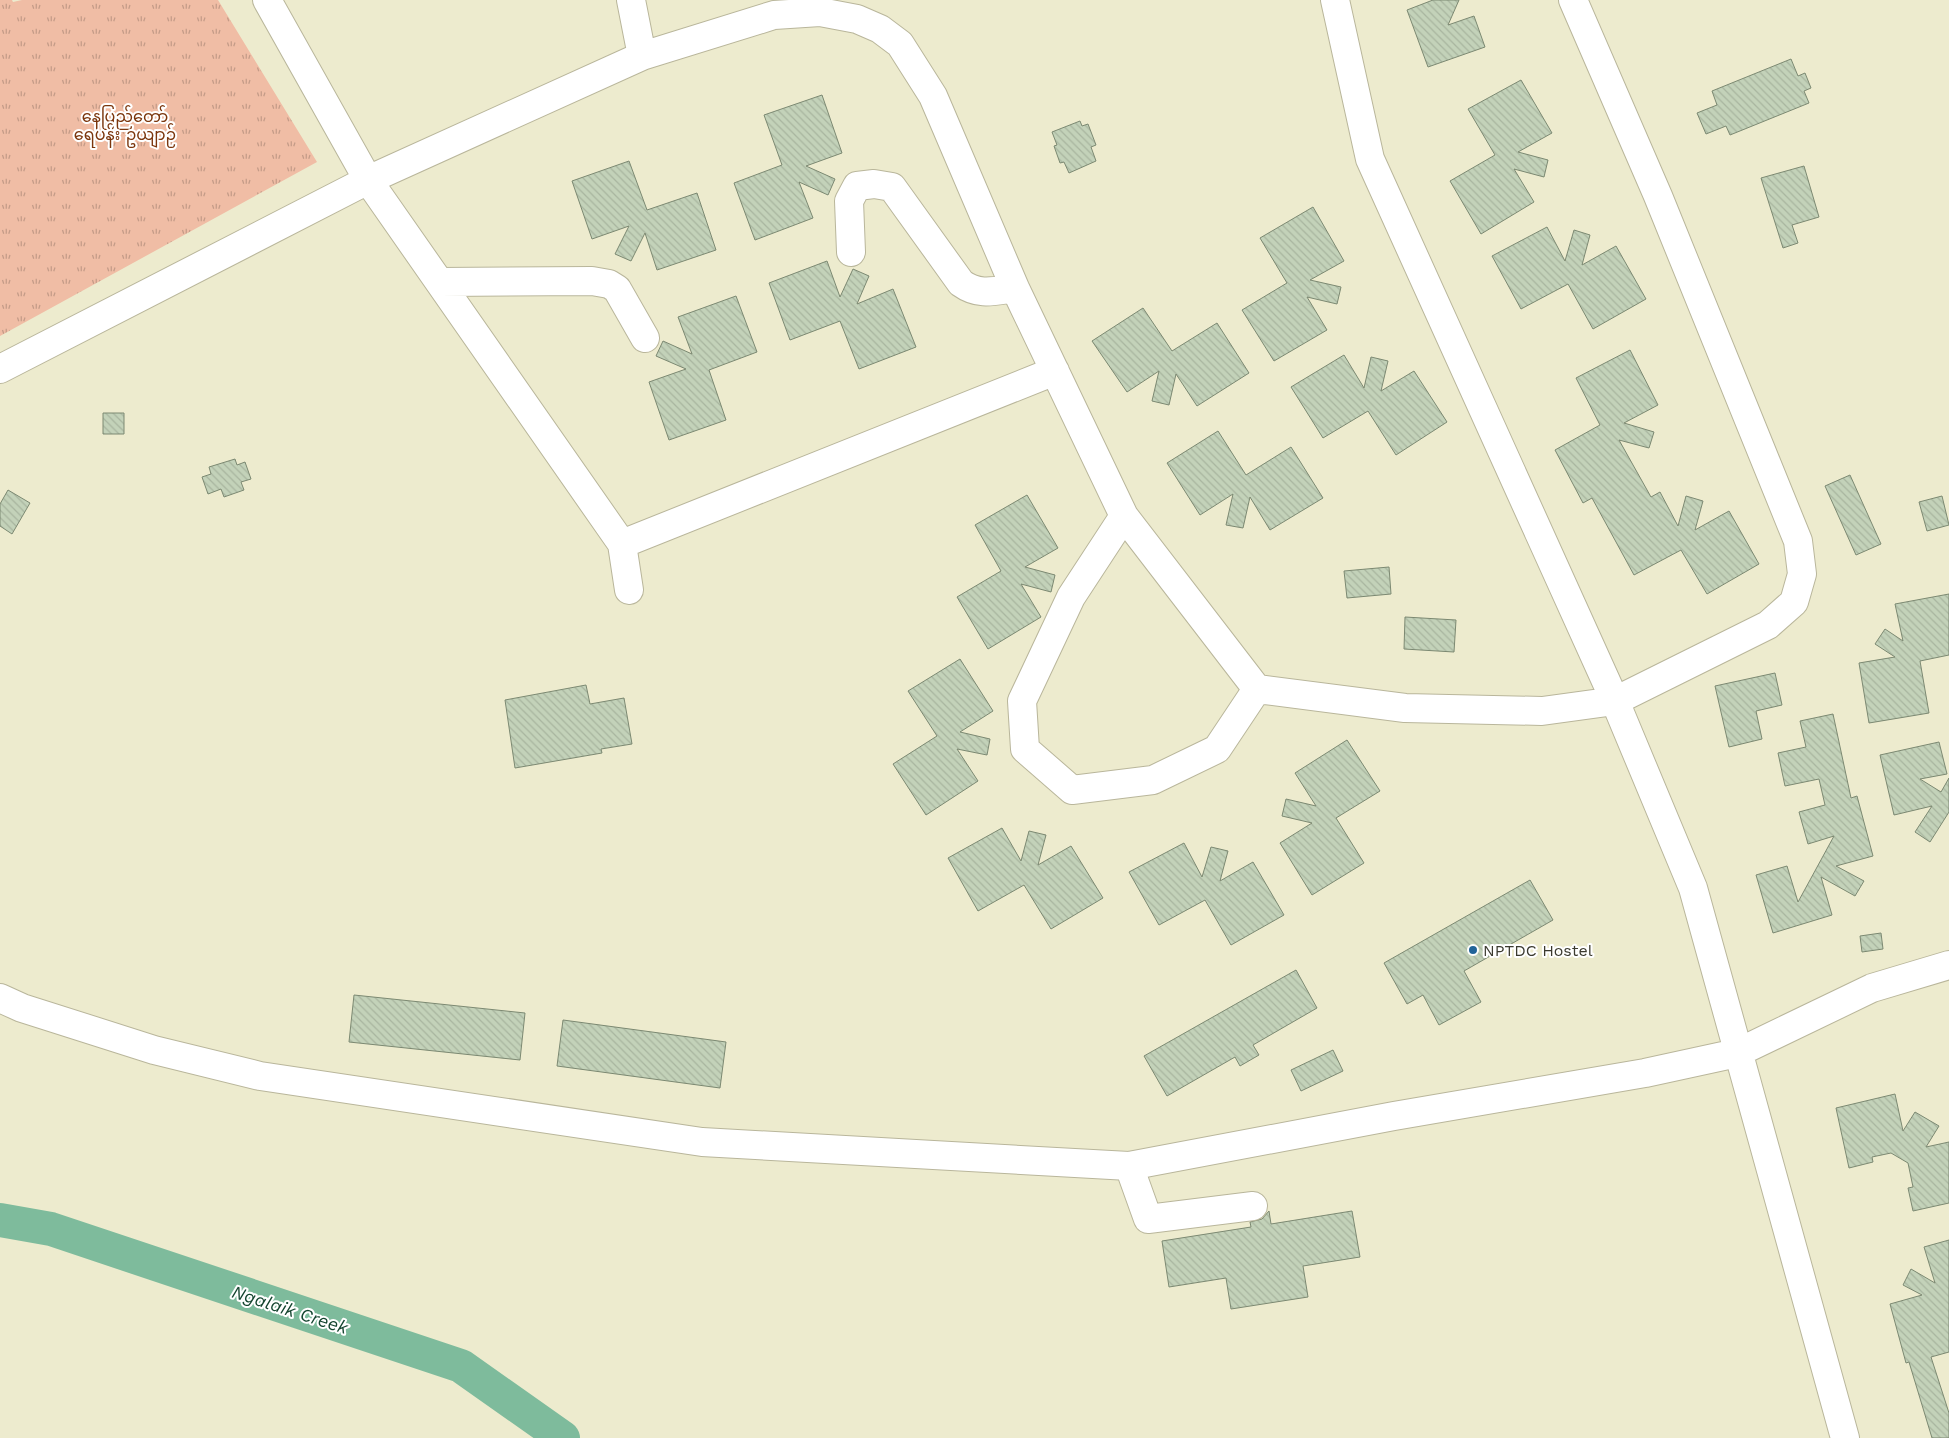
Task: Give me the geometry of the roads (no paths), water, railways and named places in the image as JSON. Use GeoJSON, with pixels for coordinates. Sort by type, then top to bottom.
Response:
{"type":"FeatureCollection","features":[{"type":"Feature","properties":{"kind":"street"},"geometry":{"type":"LineString","coordinates":[[267,0],[368,180],[622,544],[629,590]]}},
{"type":"Feature","properties":{"kind":"street"},"geometry":{"type":"LineString","coordinates":[[631,0],[642,56]]}},
{"type":"Feature","properties":{"kind":"street"},"geometry":{"type":"LineString","coordinates":[[1335,0],[1370,159],[1615,701],[1693,888],[1737,1053],[1845,1438]]}},
{"type":"Feature","properties":{"kind":"street"},"geometry":{"type":"LineString","coordinates":[[0,369],[368,180],[642,56],[774,15],[820,12],[857,19],[880,29],[900,44],[933,96],[1015,288],[1124,516],[1257,689],[1405,708],[1542,711],[1615,701],[1768,625],[1794,602],[1802,574],[1798,541],[1658,196],[1573,0]]}},
{"type":"Feature","properties":{"kind":"street"},"geometry":{"type":"LineString","coordinates":[[851,252],[848,201],[857,186],[874,184],[892,187],[961,283],[971,290],[982,292],[1015,288]]}},
{"type":"Feature","properties":{"kind":"street"},"geometry":{"type":"LineString","coordinates":[[440,282],[592,280],[609,284],[617,289],[645,338]]}},
{"type":"Feature","properties":{"kind":"street"},"geometry":{"type":"LineString","coordinates":[[622,544],[1055,371]]}},
{"type":"Feature","properties":{"kind":"street"},"geometry":{"type":"LineString","coordinates":[[1124,516],[1070,597],[1022,701],[1025,749],[1072,790],[1153,780],[1217,749],[1257,689]]}},
{"type":"Feature","properties":{"kind":"street"},"geometry":{"type":"LineString","coordinates":[[0,998],[22,1008],[154,1050],[260,1076],[702,1142],[1129,1166],[1394,1116],[1645,1073],[1737,1053],[1872,988],[1949,966]]}},
{"type":"Feature","properties":{"kind":"street"},"geometry":{"type":"LineString","coordinates":[[1129,1166],[1148,1219],[1253,1206]]}},
{"type":"Feature","properties":{"kind":"waterway","name":"Ngalaik Creek"},"geometry":{"type":"LineString","coordinates":[[0,1220],[51,1229],[461,1366],[563,1438]]}},
{"type":"Feature","properties":{"kind":"place","name":"NPTDC Hostel"},"geometry":{"type":"Point","coordinates":[1473,950]}},
{"type":"Feature","properties":{"kind":"park label","name":"နေပြည်တော် ရေပန်း ဥယျာဉ်"},"geometry":{"type":"Point","coordinates":[125,125]}}]}
